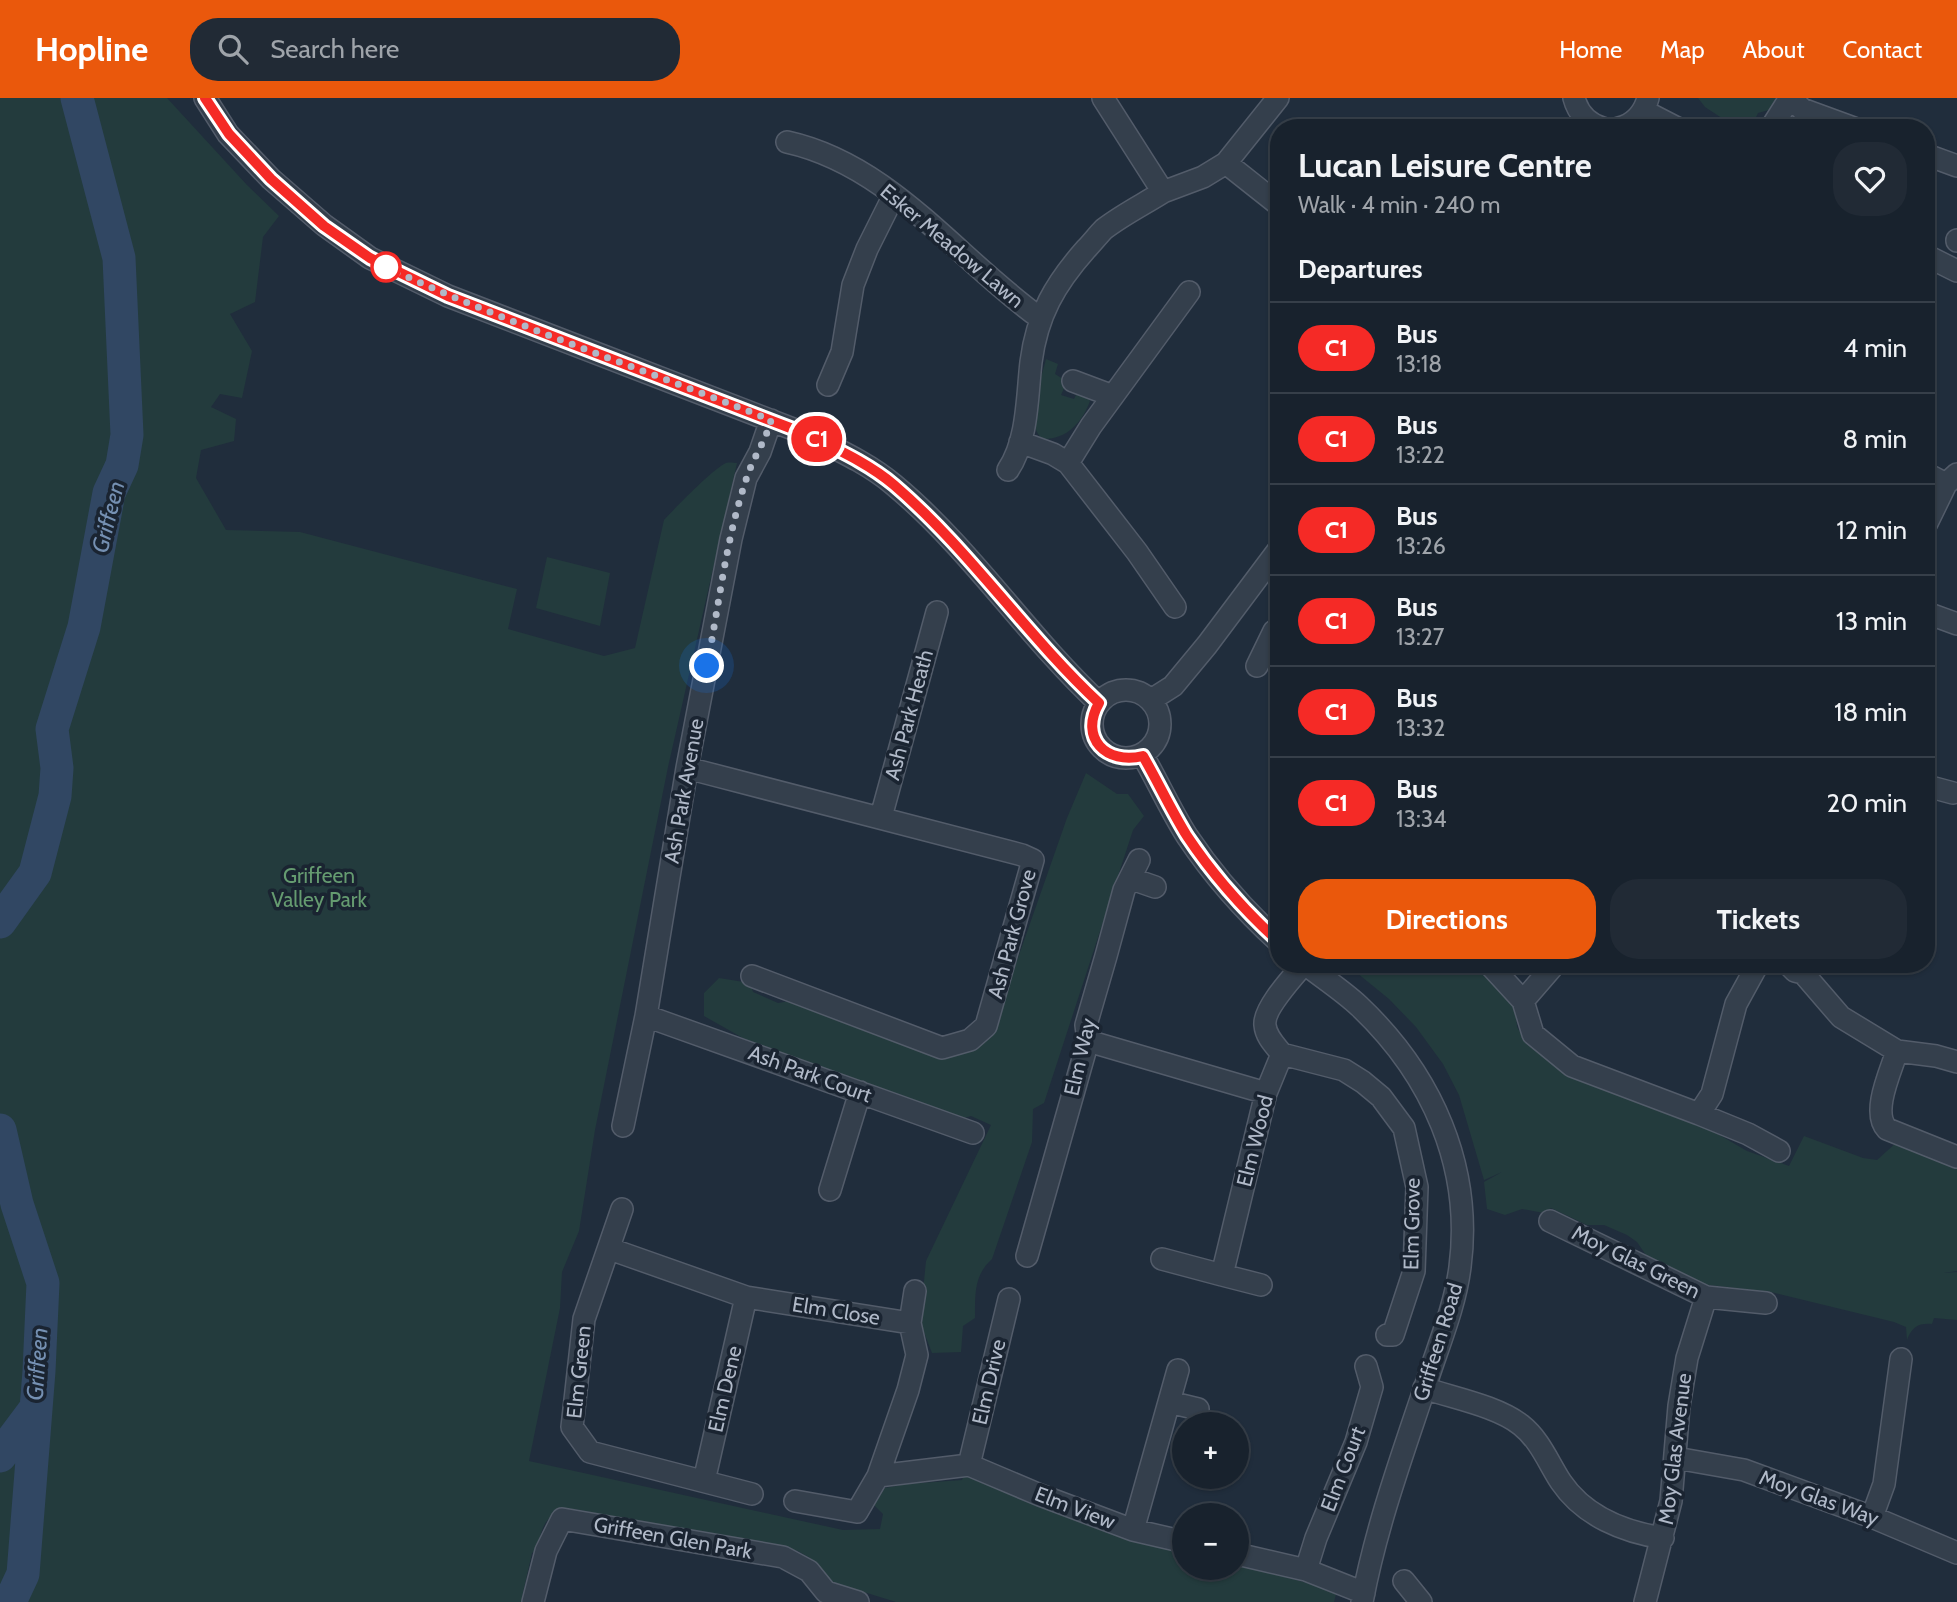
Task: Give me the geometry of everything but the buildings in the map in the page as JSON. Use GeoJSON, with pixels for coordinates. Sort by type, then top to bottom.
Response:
{"type":"FeatureCollection","features":[{"type":"Feature","properties":{"kind":"street"},"geometry":{"type":"LineString","coordinates":[[205,98],[229,134],[271,179],[324,226],[370,258],[460,300],[806,434],[848,454],[892,483],[934,522],[1071,676],[1099,703]]}},
{"type":"Feature","properties":{"kind":"street"},"geometry":{"type":"LineString","coordinates":[[1103,98],[1163,192]]}},
{"type":"Feature","properties":{"kind":"street"},"geometry":{"type":"LineString","coordinates":[[1008,470],[1020,442],[1040,318],[1051,295],[1075,261],[1104,230],[1163,192],[1203,177],[1226,163],[1278,98]]}},
{"type":"Feature","properties":{"kind":"street"},"geometry":{"type":"LineString","coordinates":[[1574,98],[1580,113],[1586,119]]}},
{"type":"Feature","properties":{"kind":"street"},"geometry":{"type":"LineString","coordinates":[[1777,119],[1791,98],[1802,108],[1831,119]]}},
{"type":"Feature","properties":{"kind":"street"},"geometry":{"type":"LineString","coordinates":[[1637,119],[1646,104],[1665,119]]}},
{"type":"Feature","properties":{"kind":"street","name":"Esker Meadow Lawn"},"geometry":{"type":"LineString","coordinates":[[787,142],[827,153],[894,195],[964,253],[1016,301],[1040,318]]}},
{"type":"Feature","properties":{"kind":"street"},"geometry":{"type":"LineString","coordinates":[[1935,158],[1957,166]]}},
{"type":"Feature","properties":{"kind":"street"},"geometry":{"type":"LineString","coordinates":[[1226,163],[1270,198]]}},
{"type":"Feature","properties":{"kind":"street"},"geometry":{"type":"LineString","coordinates":[[828,385],[842,352],[853,285],[867,249],[894,195]]}},
{"type":"Feature","properties":{"kind":"street"},"geometry":{"type":"LineString","coordinates":[[1935,260],[1957,271]]}},
{"type":"Feature","properties":{"kind":"street"},"geometry":{"type":"LineString","coordinates":[[1068,463],[1189,292]]}},
{"type":"Feature","properties":{"kind":"street"},"geometry":{"type":"LineString","coordinates":[[1073,381],[1114,396]]}},
{"type":"Feature","properties":{"kind":"street","name":"Ash Park Avenue"},"geometry":{"type":"LineString","coordinates":[[623,1126],[646,1016],[687,768],[743,490],[771,420]]}},
{"type":"Feature","properties":{"kind":"street"},"geometry":{"type":"LineString","coordinates":[[1020,442],[1053,454],[1068,463],[1137,552],[1175,607]]}},
{"type":"Feature","properties":{"kind":"street"},"geometry":{"type":"LineString","coordinates":[[1935,509],[1952,479]]}},
{"type":"Feature","properties":{"kind":"street"},"geometry":{"type":"LineString","coordinates":[[1151,700],[1173,686],[1208,645],[1270,561]]}},
{"type":"Feature","properties":{"kind":"street","name":"Ash Park Heath"},"geometry":{"type":"LineString","coordinates":[[881,817],[937,612]]}},
{"type":"Feature","properties":{"kind":"street"},"geometry":{"type":"LineString","coordinates":[[1935,616],[1957,624]]}},
{"type":"Feature","properties":{"kind":"street"},"geometry":{"type":"LineString","coordinates":[[1257,666],[1270,639]]}},
{"type":"Feature","properties":{"kind":"street"},"geometry":{"type":"LineString","coordinates":[[1119,690],[1142,693],[1151,700],[1161,719],[1161,729],[1157,740],[1143,756],[1119,758],[1108,754],[1099,746],[1092,723],[1099,703],[1119,690]]}},
{"type":"Feature","properties":{"kind":"street"},"geometry":{"type":"LineString","coordinates":[[1143,756],[1187,836],[1214,873],[1270,934]]}},
{"type":"Feature","properties":{"kind":"street","name":"Ash Park Grove"},"geometry":{"type":"LineString","coordinates":[[687,768],[881,817],[1033,860],[986,1026],[970,1040],[942,1048],[752,976]]}},
{"type":"Feature","properties":{"kind":"street"},"geometry":{"type":"LineString","coordinates":[[1935,788],[1953,793]]}},
{"type":"Feature","properties":{"kind":"street","name":"Elm Way"},"geometry":{"type":"LineString","coordinates":[[1027,1256],[1088,1041],[1086,1026],[1124,890],[1135,869],[1154,887]]}},
{"type":"Feature","properties":{"kind":"street"},"geometry":{"type":"LineString","coordinates":[[1282,1054],[1270,1041],[1264,1024],[1269,1011],[1297,973]]}},
{"type":"Feature","properties":{"kind":"street","name":"Griffeen Road"},"geometry":{"type":"LineString","coordinates":[[1316,973],[1358,1005],[1393,1042],[1418,1076],[1435,1106],[1451,1149],[1460,1194],[1460,1268],[1449,1315],[1388,1496],[1363,1597]]}},
{"type":"Feature","properties":{"kind":"street"},"geometry":{"type":"LineString","coordinates":[[1497,973],[1523,1001],[1533,1034],[1573,1066],[1748,1134],[1779,1151]]}},
{"type":"Feature","properties":{"kind":"street"},"geometry":{"type":"LineString","coordinates":[[1523,1001],[1547,973]]}},
{"type":"Feature","properties":{"kind":"street"},"geometry":{"type":"LineString","coordinates":[[1699,1114],[1712,1094],[1736,1004],[1753,973]]}},
{"type":"Feature","properties":{"kind":"street"},"geometry":{"type":"LineString","coordinates":[[1805,973],[1841,1017],[1897,1051],[1936,1056],[1957,1062]]}},
{"type":"Feature","properties":{"kind":"street","name":"Ash Park Court"},"geometry":{"type":"LineString","coordinates":[[646,1016],[972,1133]]}},
{"type":"Feature","properties":{"kind":"street"},"geometry":{"type":"LineString","coordinates":[[1088,1041],[1266,1093]]}},
{"type":"Feature","properties":{"kind":"street"},"geometry":{"type":"LineString","coordinates":[[1897,1051],[1880,1108],[1881,1123],[1887,1129],[1957,1157]]}},
{"type":"Feature","properties":{"kind":"street","name":"Elm Wood"},"geometry":{"type":"LineString","coordinates":[[1222,1275],[1266,1093],[1282,1054]]}},
{"type":"Feature","properties":{"kind":"street","name":"Elm Grove"},"geometry":{"type":"LineString","coordinates":[[1282,1054],[1343,1070],[1363,1082],[1381,1097],[1404,1128],[1417,1187],[1414,1271],[1393,1335],[1387,1335]]}},
{"type":"Feature","properties":{"kind":"street"},"geometry":{"type":"LineString","coordinates":[[830,1190],[860,1092]]}},
{"type":"Feature","properties":{"kind":"street","name":"Elm Green"},"geometry":{"type":"LineString","coordinates":[[622,1209],[584,1319],[572,1427],[590,1452],[752,1494]]}},
{"type":"Feature","properties":{"kind":"street","name":"Moy Glas Green"},"geometry":{"type":"LineString","coordinates":[[1550,1221],[1706,1297],[1766,1304]]}},
{"type":"Feature","properties":{"kind":"street","name":"Elm Close"},"geometry":{"type":"LineString","coordinates":[[610,1249],[746,1297],[910,1323],[917,1355],[908,1390],[878,1476],[857,1512],[795,1501]]}},
{"type":"Feature","properties":{"kind":"street"},"geometry":{"type":"LineString","coordinates":[[1162,1258],[1261,1285]]}},
{"type":"Feature","properties":{"kind":"street"},"geometry":{"type":"LineString","coordinates":[[910,1323],[915,1291]]}},
{"type":"Feature","properties":{"kind":"street","name":"Elm Dene"},"geometry":{"type":"LineString","coordinates":[[704,1481],[746,1297]]}},
{"type":"Feature","properties":{"kind":"street","name":"Moy Glas Avenue"},"geometry":{"type":"LineString","coordinates":[[1644,1602],[1671,1501],[1679,1406],[1687,1358],[1706,1297]]}},
{"type":"Feature","properties":{"kind":"street","name":"Elm Drive"},"geometry":{"type":"LineString","coordinates":[[969,1465],[1009,1299]]}},
{"type":"Feature","properties":{"kind":"street"},"geometry":{"type":"LineString","coordinates":[[1872,1517],[1884,1484],[1901,1359]]}},
{"type":"Feature","properties":{"kind":"street","name":"Elm Court"},"geometry":{"type":"LineString","coordinates":[[1306,1570],[1359,1431],[1372,1387],[1366,1366]]}},
{"type":"Feature","properties":{"kind":"street"},"geometry":{"type":"LineString","coordinates":[[1133,1530],[1178,1370]]}},
{"type":"Feature","properties":{"kind":"street"},"geometry":{"type":"LineString","coordinates":[[1424,1388],[1496,1412],[1520,1424],[1543,1448],[1562,1483],[1585,1508],[1613,1525],[1663,1538]]}},
{"type":"Feature","properties":{"kind":"street"},"geometry":{"type":"LineString","coordinates":[[1169,1402],[1198,1409]]}},
{"type":"Feature","properties":{"kind":"street","name":"Moy Glas Way"},"geometry":{"type":"LineString","coordinates":[[1676,1458],[1744,1471],[1872,1517],[1957,1553]]}},
{"type":"Feature","properties":{"kind":"street"},"geometry":{"type":"LineString","coordinates":[[878,1476],[969,1465]]}},
{"type":"Feature","properties":{"kind":"street","name":"Elm View"},"geometry":{"type":"LineString","coordinates":[[969,1465],[1133,1530],[1172,1539]]}},
{"type":"Feature","properties":{"kind":"street","name":"Griffeen Glen Park"},"geometry":{"type":"LineString","coordinates":[[533,1602],[546,1551],[562,1519],[783,1557],[809,1571],[826,1592],[858,1602]]}},
{"type":"Feature","properties":{"kind":"street"},"geometry":{"type":"LineString","coordinates":[[1249,1557],[1306,1570],[1363,1597]]}},
{"type":"Feature","properties":{"kind":"street"},"geometry":{"type":"LineString","coordinates":[[1404,1581],[1421,1602]]}},
{"type":"Feature","properties":{"kind":"green space","name":"Griffeen Valley Park"},"geometry":{"type":"Polygon","coordinates":[[[0,98],[167,98],[279,216],[263,237],[255,302],[230,314],[252,351],[242,398],[220,394],[211,407],[236,419],[234,441],[201,450],[196,478],[226,530],[300,532],[517,589],[508,629],[604,656],[635,648],[664,520],[720,466],[737,463],[668,767],[595,1130],[579,1231],[562,1272],[560,1308],[529,1461],[843,1530],[880,1529],[883,1514],[874,1505],[885,1488],[962,1480],[964,1474],[997,1482],[1041,1507],[1072,1519],[1172,1546],[1172,1580],[1249,1580],[1249,1567],[1326,1588],[1336,1594],[1334,1602],[896,1602],[836,1586],[810,1558],[798,1551],[574,1509],[557,1513],[547,1521],[537,1550],[532,1553],[522,1597],[524,1602],[0,1602],[0,98]]]}},
{"type":"Feature","properties":{"kind":"green space"},"geometry":{"type":"Polygon","coordinates":[[[1698,98],[1775,98],[1776,108],[1758,113],[1755,119],[1723,119],[1705,107],[1698,98]]]}},
{"type":"Feature","properties":{"kind":"green space"},"geometry":{"type":"Polygon","coordinates":[[[1046,359],[1058,364],[1055,374],[1063,379],[1065,386],[1061,395],[1074,399],[1077,393],[1085,394],[1090,401],[1072,429],[1051,439],[1042,439],[1034,421],[1035,400],[1046,359]]]}},
{"type":"Feature","properties":{"kind":"green space"},"geometry":{"type":"Polygon","coordinates":[[[547,557],[610,573],[600,626],[536,608],[547,557]]]}},
{"type":"Feature","properties":{"kind":"green space"},"geometry":{"type":"Polygon","coordinates":[[[1086,773],[1117,794],[1128,794],[1144,816],[1133,830],[1044,1103],[1033,1109],[1032,1142],[992,1259],[979,1278],[975,1318],[963,1326],[961,1352],[932,1353],[920,1322],[926,1261],[991,1125],[971,1116],[961,1119],[757,1046],[704,1016],[704,993],[719,978],[750,983],[753,992],[778,1003],[790,1001],[944,1057],[992,1032],[1067,818],[1086,773]]]}},
{"type":"Feature","properties":{"kind":"green space"},"geometry":{"type":"Polygon","coordinates":[[[1357,973],[1482,973],[1511,1003],[1516,1012],[1517,1027],[1525,1040],[1697,1122],[1747,1151],[1789,1166],[1804,1136],[1863,1158],[1877,1160],[1897,1142],[1957,1164],[1957,1271],[1944,1273],[1957,1272],[1957,1320],[1934,1318],[1932,1324],[1916,1327],[1907,1340],[1906,1327],[1894,1322],[1771,1292],[1700,1284],[1687,1280],[1684,1275],[1652,1264],[1637,1242],[1627,1235],[1604,1225],[1587,1225],[1551,1208],[1544,1213],[1522,1209],[1505,1215],[1487,1209],[1484,1182],[1502,1172],[1484,1180],[1459,1095],[1443,1064],[1416,1027],[1389,999],[1357,973]]]}},
{"type":"Feature","properties":{"kind":"waterway","name":"Griffeen"},"geometry":{"type":"LineString","coordinates":[[0,922],[35,873],[55,796],[57,768],[52,729],[84,627],[109,493],[122,465],[127,435],[119,258],[77,98]]}},
{"type":"Feature","properties":{"kind":"waterway","name":"Griffeen"},"geometry":{"type":"LineString","coordinates":[[0,1130],[17,1204],[43,1283],[23,1574],[10,1602]]}},
{"type":"Feature","properties":{"kind":"waterway"},"geometry":{"type":"LineString","coordinates":[[0,1456],[36,1408]]}},
{"type":"Feature","properties":{"kind":"bus line","name":"C1"},"geometry":{"type":"LineString","coordinates":[[205,98],[229,134],[271,179],[324,226],[370,258],[448,296],[806,434],[848,454],[892,483],[934,522],[1071,676],[1099,703],[1092,723],[1099,746],[1108,754],[1119,758],[1143,756],[1187,836],[1214,873],[1270,934]]}},
{"type":"Feature","properties":{"kind":"route"},"geometry":{"type":"LineString","coordinates":[[386,267],[448,296],[771,420],[760,452],[746,478],[707,666]]}}]}
